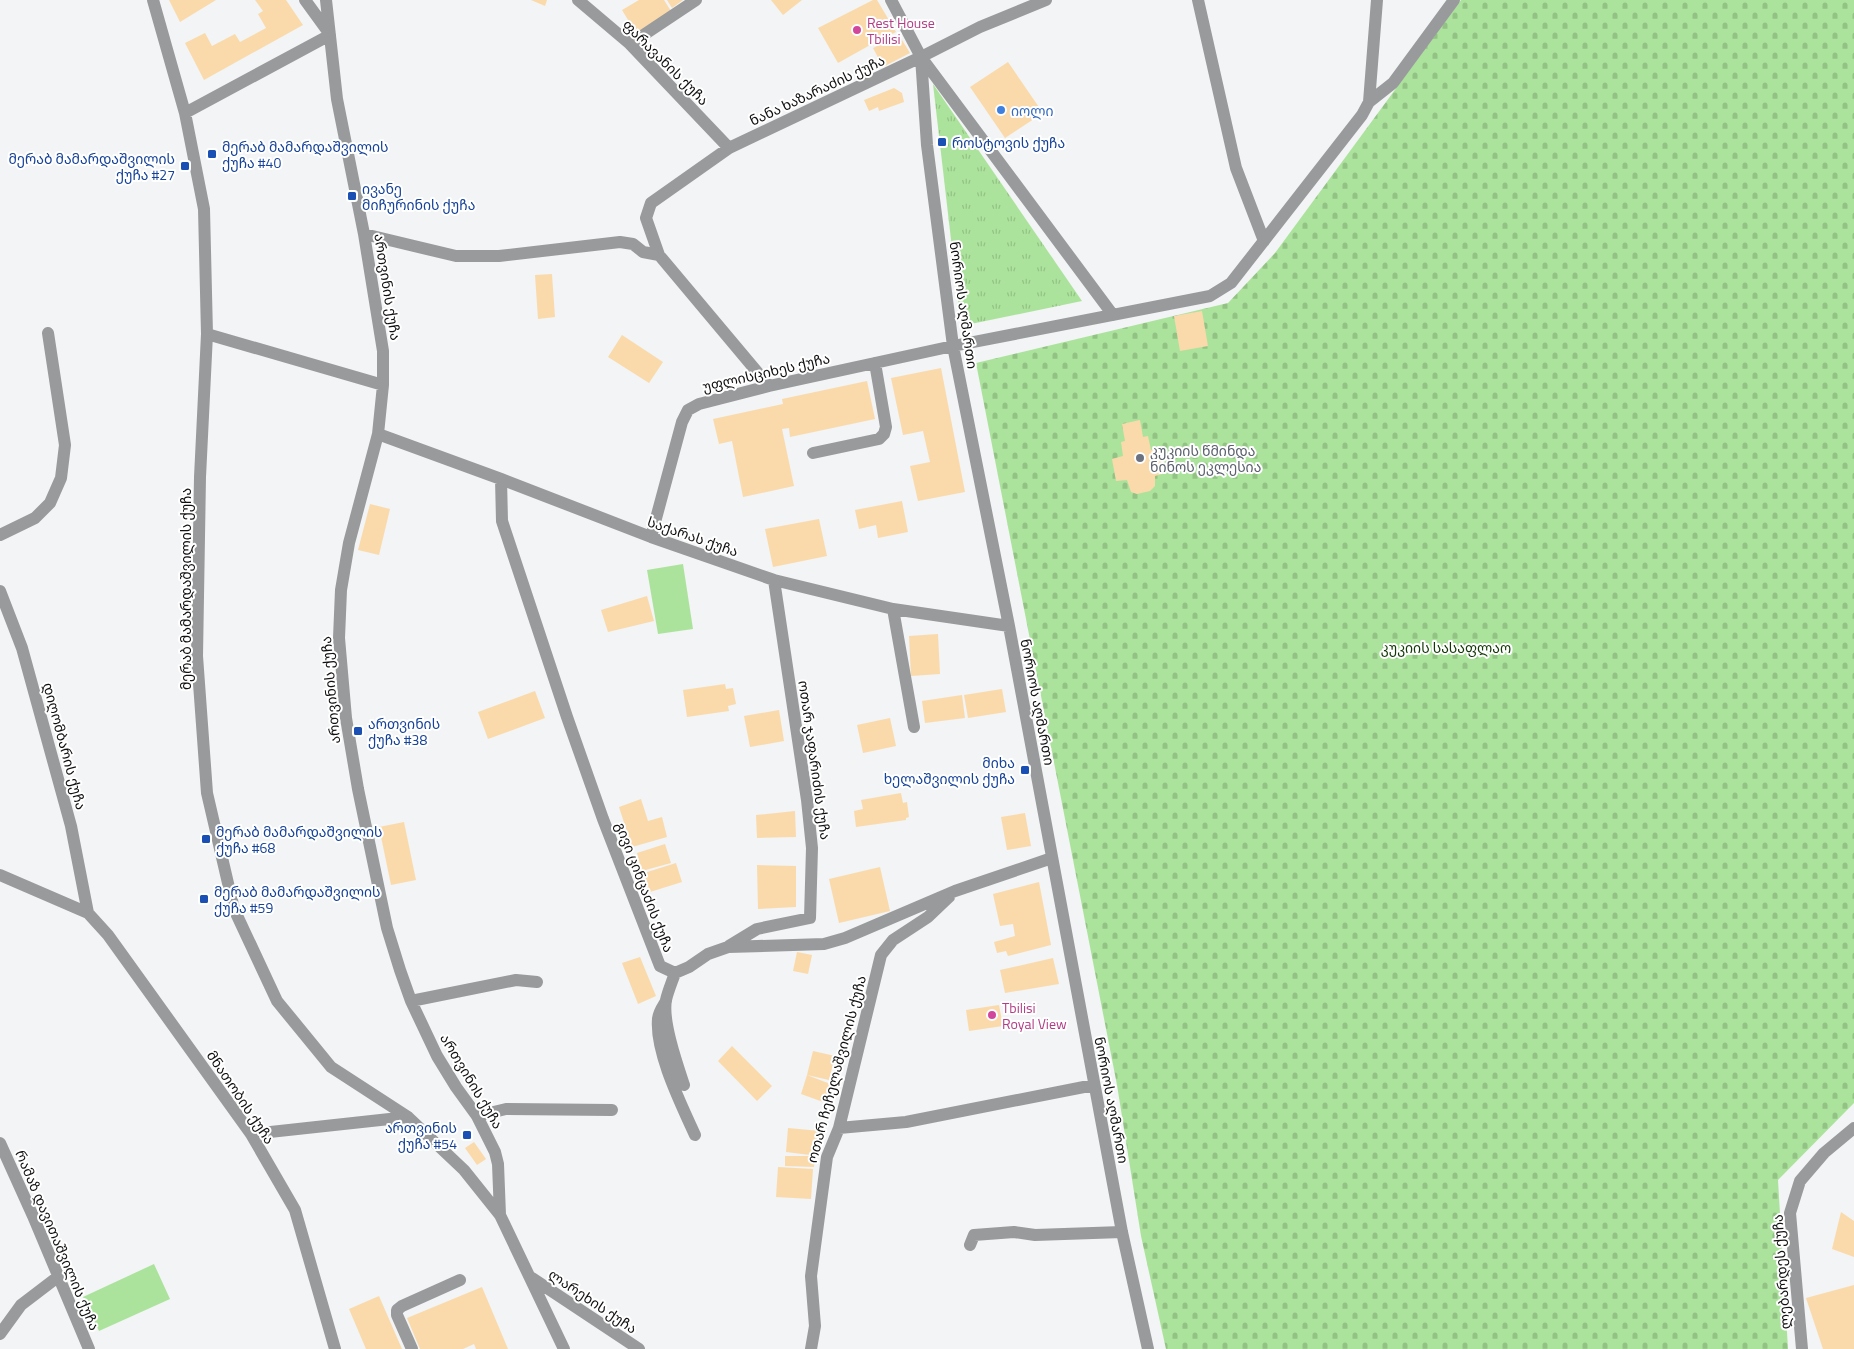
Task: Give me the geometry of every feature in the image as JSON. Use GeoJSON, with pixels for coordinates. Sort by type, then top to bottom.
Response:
{"type":"FeatureCollection","features":[{"type":"Feature","properties":{"kind":"street","name":"მერაბ მამარდაშვილის ქუჩა"},"geometry":{"type":"LineString","coordinates":[[153,0],[186,113],[204,208],[207,334],[200,477],[197,656],[207,794],[234,909],[277,1001],[331,1067],[408,1118],[464,1170],[500,1215],[531,1277]]}},
{"type":"Feature","properties":{"kind":"street","name":"ართვინის ქუჩა"},"geometry":{"type":"LineString","coordinates":[[305,0],[330,35],[338,99],[364,234],[383,352],[383,384],[378,434],[349,542],[340,590],[339,638],[346,718],[358,789],[387,928],[411,1001],[437,1056],[477,1116],[486,1133],[498,1164],[500,1215]]}},
{"type":"Feature","properties":{"kind":"street"},"geometry":{"type":"LineString","coordinates":[[186,113],[330,35],[326,0]]}},
{"type":"Feature","properties":{"kind":"street","name":"ფარავანის ქუჩა"},"geometry":{"type":"LineString","coordinates":[[578,0],[595,5],[729,148]]}},
{"type":"Feature","properties":{"kind":"street"},"geometry":{"type":"LineString","coordinates":[[630,44],[696,0]]}},
{"type":"Feature","properties":{"kind":"street","name":"ნორიოს აღმართი"},"geometry":{"type":"LineString","coordinates":[[891,0],[921,57],[1113,315]]}},
{"type":"Feature","properties":{"kind":"street","name":"ნანა ხაზარაძის ქუჩა"},"geometry":{"type":"LineString","coordinates":[[658,255],[646,218],[651,203],[729,148],[980,27],[1046,0]]}},
{"type":"Feature","properties":{"kind":"street"},"geometry":{"type":"LineString","coordinates":[[1198,0],[1236,168],[1264,241]]}},
{"type":"Feature","properties":{"kind":"street"},"geometry":{"type":"LineString","coordinates":[[1369,102],[1377,0]]}},
{"type":"Feature","properties":{"kind":"street"},"geometry":{"type":"LineString","coordinates":[[953,346],[1210,296],[1231,283],[1362,115],[1369,102],[1393,83],[1454,0]]}},
{"type":"Feature","properties":{"kind":"street","name":"ნორიოს აღმართი"},"geometry":{"type":"LineString","coordinates":[[921,57],[927,145],[953,346],[1008,626],[1122,1232],[1148,1349]]}},
{"type":"Feature","properties":{"kind":"street"},"geometry":{"type":"LineString","coordinates":[[364,234],[456,256],[499,256],[620,242],[633,244],[643,252],[658,255],[769,386]]}},
{"type":"Feature","properties":{"kind":"street"},"geometry":{"type":"LineString","coordinates":[[0,535],[35,518],[50,503],[61,478],[65,446],[48,333]]}},
{"type":"Feature","properties":{"kind":"street"},"geometry":{"type":"LineString","coordinates":[[207,334],[383,384]]}},
{"type":"Feature","properties":{"kind":"street","name":"უფლისციხეს ქუჩა"},"geometry":{"type":"LineString","coordinates":[[651,538],[682,422],[688,410],[699,404],[769,386],[953,346]]}},
{"type":"Feature","properties":{"kind":"street"},"geometry":{"type":"LineString","coordinates":[[813,453],[879,439],[884,434],[886,427],[875,363]]}},
{"type":"Feature","properties":{"kind":"street","name":"საქარას ქუჩა"},"geometry":{"type":"LineString","coordinates":[[378,434],[502,479],[651,538],[774,580],[893,609],[1008,626]]}},
{"type":"Feature","properties":{"kind":"street","name":"გივი ცინცაძის ქუჩა"},"geometry":{"type":"LineString","coordinates":[[502,479],[502,521],[567,717],[603,819],[660,966],[675,973]]}},
{"type":"Feature","properties":{"kind":"street","name":"ოთარ ჯაფარიძის ქუჩა"},"geometry":{"type":"LineString","coordinates":[[728,947],[757,929],[810,918],[812,848],[808,800],[774,580]]}},
{"type":"Feature","properties":{"kind":"street","name":"დიღომბარის ქუჩა"},"geometry":{"type":"LineString","coordinates":[[0,591],[22,648],[71,826],[88,913]]}},
{"type":"Feature","properties":{"kind":"street"},"geometry":{"type":"LineString","coordinates":[[893,609],[914,727]]}},
{"type":"Feature","properties":{"kind":"street"},"geometry":{"type":"LineString","coordinates":[[695,1135],[665,1062],[659,1036],[658,1017],[666,1001],[675,973],[689,967],[708,954],[728,947],[824,944],[844,938],[955,892],[1052,858]]}},
{"type":"Feature","properties":{"kind":"street"},"geometry":{"type":"LineString","coordinates":[[0,875],[88,913]]}},
{"type":"Feature","properties":{"kind":"street","name":"ოთარ ჩეჩელაშვილის ქუჩა"},"geometry":{"type":"LineString","coordinates":[[811,1349],[814,1326],[812,1276],[827,1157],[839,1128],[881,955],[893,940],[928,917],[955,892]]}},
{"type":"Feature","properties":{"kind":"street","name":"მნათობის ქუჩა"},"geometry":{"type":"LineString","coordinates":[[88,913],[108,934],[251,1134],[295,1210],[335,1349]]}},
{"type":"Feature","properties":{"kind":"street"},"geometry":{"type":"LineString","coordinates":[[411,1001],[516,980],[537,982]]}},
{"type":"Feature","properties":{"kind":"street"},"geometry":{"type":"LineString","coordinates":[[666,1001],[672,1047],[684,1085]]}},
{"type":"Feature","properties":{"kind":"street"},"geometry":{"type":"LineString","coordinates":[[839,1128],[906,1122],[1094,1085]]}},
{"type":"Feature","properties":{"kind":"street"},"geometry":{"type":"LineString","coordinates":[[477,1116],[506,1109],[612,1110]]}},
{"type":"Feature","properties":{"kind":"street"},"geometry":{"type":"LineString","coordinates":[[251,1134],[408,1118]]}},
{"type":"Feature","properties":{"kind":"street","name":"ლებარდეს ქუჩა"},"geometry":{"type":"LineString","coordinates":[[1802,1349],[1790,1213],[1800,1181],[1824,1153],[1854,1128]]}},
{"type":"Feature","properties":{"kind":"street","name":"რამაზ დავითაშვილის ქუჩა"},"geometry":{"type":"LineString","coordinates":[[0,1143],[89,1349]]}},
{"type":"Feature","properties":{"kind":"street"},"geometry":{"type":"LineString","coordinates":[[970,1245],[974,1235],[1006,1232],[1035,1235],[1122,1232]]}},
{"type":"Feature","properties":{"kind":"street"},"geometry":{"type":"LineString","coordinates":[[0,1334],[21,1305],[59,1276]]}},
{"type":"Feature","properties":{"kind":"street"},"geometry":{"type":"LineString","coordinates":[[531,1277],[564,1349]]}},
{"type":"Feature","properties":{"kind":"street","name":"ლარეხის ქუჩა"},"geometry":{"type":"LineString","coordinates":[[531,1277],[638,1349]]}},
{"type":"Feature","properties":{"kind":"street"},"geometry":{"type":"LineString","coordinates":[[412,1349],[397,1315],[397,1310],[460,1280]]}},
{"type":"Feature","properties":{"kind":"green space","name":"კუკიის სასაფლაო"},"geometry":{"type":"Polygon","coordinates":[[[1461,0],[1854,0],[1854,1103],[1778,1180],[1788,1349],[1166,1349],[1141,1236],[1117,1085],[976,363],[1228,303],[1275,253],[1461,0]]]}},
{"type":"Feature","properties":{"kind":"green space"},"geometry":{"type":"Polygon","coordinates":[[[933,84],[1082,301],[961,326],[933,84]]]}},
{"type":"Feature","properties":{"kind":"green space"},"geometry":{"type":"Polygon","coordinates":[[[683,564],[693,629],[658,634],[647,570],[683,564]]]}},
{"type":"Feature","properties":{"kind":"green space"},"geometry":{"type":"Polygon","coordinates":[[[154,1264],[170,1299],[99,1331],[83,1297],[154,1264]]]}},
{"type":"Feature","properties":{"kind":"building"},"geometry":{"type":"Polygon","coordinates":[[[169,0],[216,0],[180,22],[169,0]]]}},
{"type":"Feature","properties":{"kind":"building"},"geometry":{"type":"Polygon","coordinates":[[[255,0],[286,0],[303,25],[204,80],[185,43],[205,33],[212,46],[235,34],[240,42],[266,28],[258,14],[263,11],[255,0]]]}},
{"type":"Feature","properties":{"kind":"building"},"geometry":{"type":"Polygon","coordinates":[[[531,0],[547,0],[545,6],[531,0]]]}},
{"type":"Feature","properties":{"kind":"building"},"geometry":{"type":"Polygon","coordinates":[[[639,0],[664,0],[671,11],[636,33],[622,10],[639,0]]]}},
{"type":"Feature","properties":{"kind":"building"},"geometry":{"type":"Polygon","coordinates":[[[667,0],[683,0],[672,8],[667,0]]]}},
{"type":"Feature","properties":{"kind":"building"},"geometry":{"type":"Polygon","coordinates":[[[771,0],[802,0],[783,15],[771,0]]]}},
{"type":"Feature","properties":{"kind":"building","name":"Rest House Tbilisi"},"geometry":{"type":"Polygon","coordinates":[[[873,0],[877,0],[896,32],[838,63],[818,28],[873,0]]]}},
{"type":"Feature","properties":{"kind":"building"},"geometry":{"type":"Polygon","coordinates":[[[899,35],[910,53],[883,67],[873,48],[899,35]]]}},
{"type":"Feature","properties":{"kind":"building"},"geometry":{"type":"Polygon","coordinates":[[[1008,62],[1043,113],[1005,138],[970,87],[1008,62]]]}},
{"type":"Feature","properties":{"kind":"building"},"geometry":{"type":"Polygon","coordinates":[[[894,88],[902,93],[904,102],[879,111],[878,107],[869,111],[864,100],[894,88]]]}},
{"type":"Feature","properties":{"kind":"building"},"geometry":{"type":"Polygon","coordinates":[[[552,274],[555,317],[538,319],[535,275],[552,274]]]}},
{"type":"Feature","properties":{"kind":"building"},"geometry":{"type":"Polygon","coordinates":[[[1202,311],[1208,346],[1180,351],[1174,316],[1202,311]]]}},
{"type":"Feature","properties":{"kind":"building"},"geometry":{"type":"Polygon","coordinates":[[[622,335],[663,362],[649,383],[608,357],[622,335]]]}},
{"type":"Feature","properties":{"kind":"building"},"geometry":{"type":"Polygon","coordinates":[[[941,368],[965,492],[918,501],[910,466],[930,462],[923,431],[903,435],[891,378],[941,368]]]}},
{"type":"Feature","properties":{"kind":"building"},"geometry":{"type":"Polygon","coordinates":[[[867,381],[875,419],[790,437],[789,428],[782,429],[794,486],[743,497],[732,441],[719,444],[713,419],[783,404],[782,399],[867,381]]]}},
{"type":"Feature","properties":{"kind":"building","name":"კუკიის წმინდა ნინოს ეკლესია"},"geometry":{"type":"Polygon","coordinates":[[[1140,420],[1143,437],[1148,436],[1151,450],[1161,448],[1166,473],[1155,476],[1155,486],[1150,491],[1137,494],[1131,492],[1127,480],[1116,481],[1112,459],[1123,456],[1121,442],[1125,441],[1122,424],[1140,420]]]}},
{"type":"Feature","properties":{"kind":"building"},"geometry":{"type":"Polygon","coordinates":[[[902,501],[908,532],[878,538],[876,525],[859,529],[855,510],[902,501]]]}},
{"type":"Feature","properties":{"kind":"building"},"geometry":{"type":"Polygon","coordinates":[[[370,504],[390,509],[379,555],[358,550],[370,504]]]}},
{"type":"Feature","properties":{"kind":"building"},"geometry":{"type":"Polygon","coordinates":[[[819,519],[827,556],[773,567],[765,529],[819,519]]]}},
{"type":"Feature","properties":{"kind":"building"},"geometry":{"type":"Polygon","coordinates":[[[647,596],[654,621],[608,632],[601,610],[647,596]]]}},
{"type":"Feature","properties":{"kind":"building"},"geometry":{"type":"Polygon","coordinates":[[[938,634],[940,674],[911,676],[909,636],[938,634]]]}},
{"type":"Feature","properties":{"kind":"building"},"geometry":{"type":"Polygon","coordinates":[[[725,684],[726,689],[733,688],[736,704],[728,706],[729,711],[687,717],[683,690],[725,684]]]}},
{"type":"Feature","properties":{"kind":"building"},"geometry":{"type":"Polygon","coordinates":[[[1002,689],[1006,712],[968,718],[964,695],[1002,689]]]}},
{"type":"Feature","properties":{"kind":"building"},"geometry":{"type":"Polygon","coordinates":[[[535,691],[545,718],[488,739],[478,712],[535,691]]]}},
{"type":"Feature","properties":{"kind":"building"},"geometry":{"type":"Polygon","coordinates":[[[962,695],[965,718],[925,723],[922,701],[962,695]]]}},
{"type":"Feature","properties":{"kind":"building"},"geometry":{"type":"Polygon","coordinates":[[[779,710],[784,741],[750,747],[744,716],[779,710]]]}},
{"type":"Feature","properties":{"kind":"building"},"geometry":{"type":"Polygon","coordinates":[[[890,718],[896,746],[863,753],[857,725],[890,718]]]}},
{"type":"Feature","properties":{"kind":"building"},"geometry":{"type":"Polygon","coordinates":[[[901,793],[903,803],[907,802],[909,817],[906,820],[856,827],[854,811],[863,809],[861,800],[901,793]]]}},
{"type":"Feature","properties":{"kind":"building"},"geometry":{"type":"Polygon","coordinates":[[[641,799],[648,821],[662,817],[667,837],[632,847],[619,807],[641,799]]]}},
{"type":"Feature","properties":{"kind":"building"},"geometry":{"type":"Polygon","coordinates":[[[795,811],[796,837],[757,838],[756,815],[795,811]]]}},
{"type":"Feature","properties":{"kind":"building"},"geometry":{"type":"Polygon","coordinates":[[[1025,813],[1031,846],[1007,850],[1001,817],[1025,813]]]}},
{"type":"Feature","properties":{"kind":"building"},"geometry":{"type":"Polygon","coordinates":[[[404,822],[416,880],[391,885],[379,827],[404,822]]]}},
{"type":"Feature","properties":{"kind":"building"},"geometry":{"type":"Polygon","coordinates":[[[665,844],[671,863],[642,871],[637,853],[665,844]]]}},
{"type":"Feature","properties":{"kind":"building"},"geometry":{"type":"Polygon","coordinates":[[[676,863],[682,882],[650,892],[644,873],[676,863]]]}},
{"type":"Feature","properties":{"kind":"building"},"geometry":{"type":"Polygon","coordinates":[[[757,865],[796,866],[796,907],[758,909],[757,865]]]}},
{"type":"Feature","properties":{"kind":"building"},"geometry":{"type":"Polygon","coordinates":[[[880,867],[890,911],[839,923],[829,879],[880,867]]]}},
{"type":"Feature","properties":{"kind":"building"},"geometry":{"type":"Polygon","coordinates":[[[1039,882],[1051,945],[1008,956],[1006,951],[997,953],[994,942],[1015,936],[1013,924],[1000,926],[993,894],[1039,882]]]}},
{"type":"Feature","properties":{"kind":"building"},"geometry":{"type":"Polygon","coordinates":[[[797,952],[812,955],[808,974],[793,971],[797,952]]]}},
{"type":"Feature","properties":{"kind":"building"},"geometry":{"type":"Polygon","coordinates":[[[640,957],[656,996],[638,1004],[622,963],[640,957]]]}},
{"type":"Feature","properties":{"kind":"building"},"geometry":{"type":"Polygon","coordinates":[[[1053,958],[1059,984],[1005,993],[1000,970],[1053,958]]]}},
{"type":"Feature","properties":{"kind":"building"},"geometry":{"type":"Polygon","coordinates":[[[999,1005],[1003,1026],[969,1031],[966,1010],[999,1005]]]}},
{"type":"Feature","properties":{"kind":"building"},"geometry":{"type":"Polygon","coordinates":[[[732,1046],[772,1086],[757,1101],[718,1061],[732,1046]]]}},
{"type":"Feature","properties":{"kind":"building"},"geometry":{"type":"Polygon","coordinates":[[[813,1051],[835,1056],[829,1080],[807,1075],[813,1051]]]}},
{"type":"Feature","properties":{"kind":"building"},"geometry":{"type":"Polygon","coordinates":[[[807,1075],[833,1085],[826,1103],[801,1094],[807,1075]]]}},
{"type":"Feature","properties":{"kind":"building"},"geometry":{"type":"Polygon","coordinates":[[[788,1128],[820,1131],[818,1156],[786,1152],[788,1128]]]}},
{"type":"Feature","properties":{"kind":"building"},"geometry":{"type":"Polygon","coordinates":[[[474,1142],[486,1159],[477,1165],[465,1148],[474,1142]]]}},
{"type":"Feature","properties":{"kind":"building"},"geometry":{"type":"Polygon","coordinates":[[[785,1156],[815,1156],[814,1167],[785,1166],[785,1156]]]}},
{"type":"Feature","properties":{"kind":"building"},"geometry":{"type":"Polygon","coordinates":[[[778,1167],[813,1169],[811,1199],[776,1197],[778,1167]]]}},
{"type":"Feature","properties":{"kind":"building"},"geometry":{"type":"Polygon","coordinates":[[[1841,1212],[1854,1221],[1854,1257],[1832,1249],[1841,1212]]]}},
{"type":"Feature","properties":{"kind":"building"},"geometry":{"type":"Polygon","coordinates":[[[1854,1285],[1854,1349],[1823,1349],[1806,1298],[1854,1285]]]}},
{"type":"Feature","properties":{"kind":"building"},"geometry":{"type":"Polygon","coordinates":[[[482,1287],[508,1349],[476,1349],[474,1344],[463,1349],[420,1349],[407,1318],[482,1287]]]}},
{"type":"Feature","properties":{"kind":"building"},"geometry":{"type":"Polygon","coordinates":[[[379,1296],[402,1349],[366,1349],[349,1309],[379,1296]]]}},
{"type":"Feature","properties":{"kind":"place","name":"Rest House Tbilisi"},"geometry":{"type":"Point","coordinates":[857,30]}},
{"type":"Feature","properties":{"kind":"place","name":"იოლი"},"geometry":{"type":"Point","coordinates":[1001,110]}},
{"type":"Feature","properties":{"kind":"place","name":"როსტოვის ქუჩა"},"geometry":{"type":"Point","coordinates":[942,142]}},
{"type":"Feature","properties":{"kind":"place","name":"მერაბ მამარდაშვილის ქუჩა #40"},"geometry":{"type":"Point","coordinates":[212,154]}},
{"type":"Feature","properties":{"kind":"place","name":"მერაბ მამარდაშვილის ქუჩა #27"},"geometry":{"type":"Point","coordinates":[185,166]}},
{"type":"Feature","properties":{"kind":"place","name":"ივანე მიჩურინის ქუჩა"},"geometry":{"type":"Point","coordinates":[352,196]}},
{"type":"Feature","properties":{"kind":"place","name":"კუკიის წმინდა ნინოს ეკლესია"},"geometry":{"type":"Point","coordinates":[1140,458]}},
{"type":"Feature","properties":{"kind":"place","name":"ართვინის ქუჩა #38"},"geometry":{"type":"Point","coordinates":[358,731]}},
{"type":"Feature","properties":{"kind":"place","name":"მიხა ხელაშვილის ქუჩა"},"geometry":{"type":"Point","coordinates":[1025,770]}},
{"type":"Feature","properties":{"kind":"place","name":"მერაბ მამარდაშვილის ქუჩა #68"},"geometry":{"type":"Point","coordinates":[206,839]}},
{"type":"Feature","properties":{"kind":"place","name":"მერაბ მამარდაშვილის ქუჩა #59"},"geometry":{"type":"Point","coordinates":[204,899]}},
{"type":"Feature","properties":{"kind":"place","name":"Tbilisi Royal View"},"geometry":{"type":"Point","coordinates":[992,1015]}},
{"type":"Feature","properties":{"kind":"place","name":"ართვინის ქუჩა #54"},"geometry":{"type":"Point","coordinates":[467,1135]}}]}
